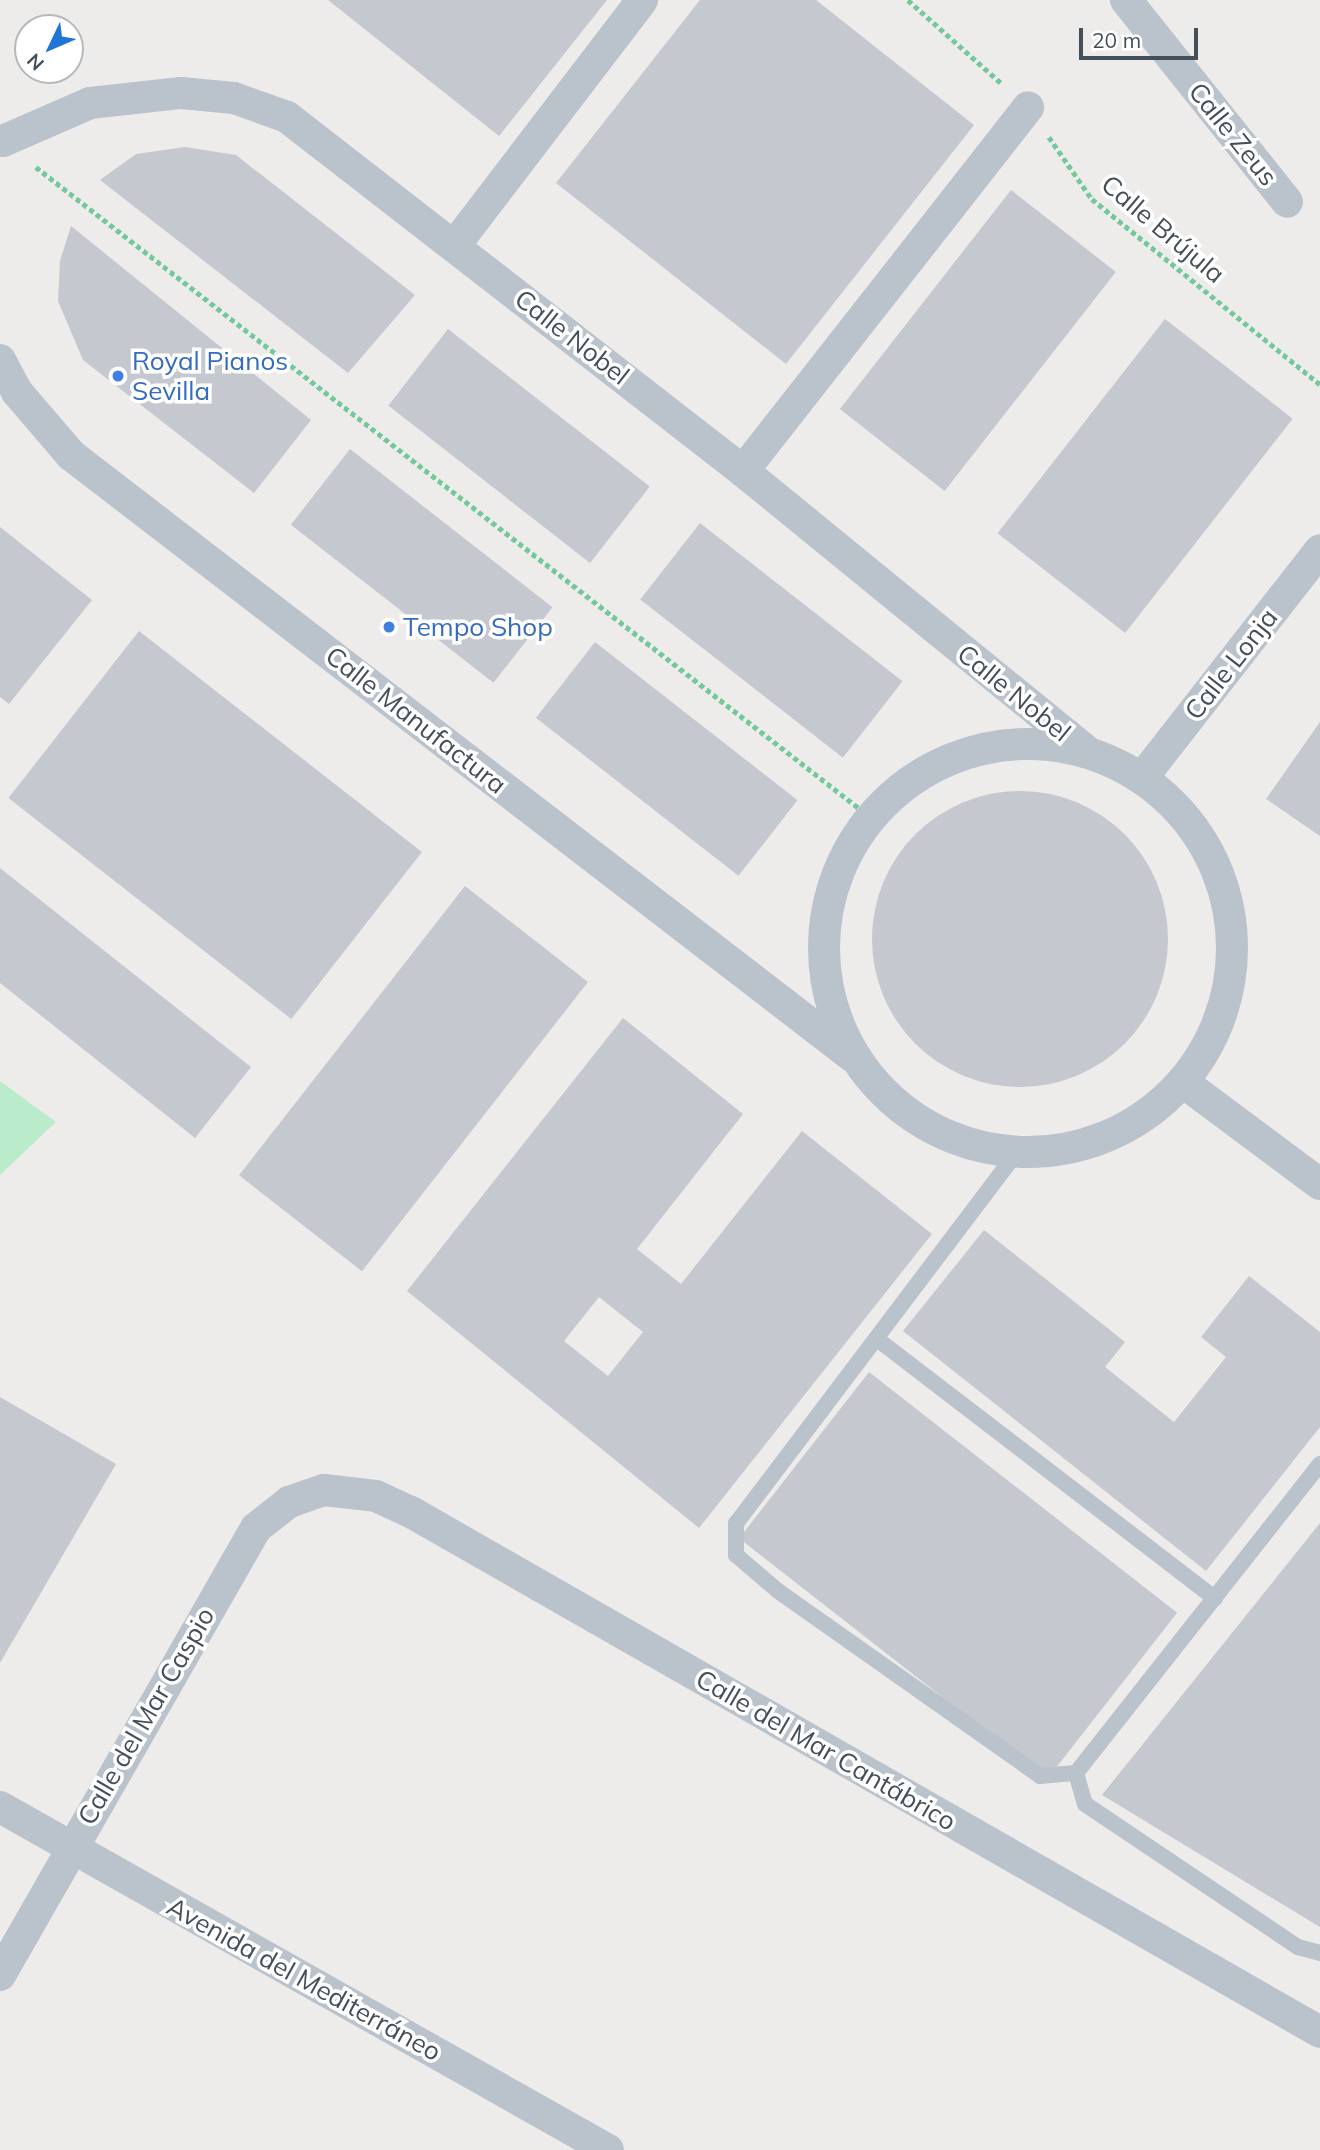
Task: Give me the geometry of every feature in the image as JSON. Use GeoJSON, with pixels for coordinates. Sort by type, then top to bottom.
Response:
{"type":"FeatureCollection","features":[{"type":"Feature","properties":{"kind":"street"},"geometry":{"type":"LineString","coordinates":[[455,245],[642,0]]}},
{"type":"Feature","properties":{"kind":"street","name":"Calle Zeus"},"geometry":{"type":"LineString","coordinates":[[1126,0],[1287,202]]}},
{"type":"Feature","properties":{"kind":"street","name":"Calle Nobel"},"geometry":{"type":"LineString","coordinates":[[1,145],[90,103],[181,93],[234,98],[286,117],[455,245],[743,471],[1086,751]]}},
{"type":"Feature","properties":{"kind":"street"},"geometry":{"type":"LineString","coordinates":[[743,471],[1028,107]]}},
{"type":"Feature","properties":{"kind":"street","name":"Calle Manufactura"},"geometry":{"type":"LineString","coordinates":[[0,360],[17,392],[71,454],[856,1059]]}},
{"type":"Feature","properties":{"kind":"street","name":"Calle Lonja"},"geometry":{"type":"LineString","coordinates":[[1142,778],[1320,550]]}},
{"type":"Feature","properties":{"kind":"street"},"geometry":{"type":"LineString","coordinates":[[1028,742],[1086,751],[1142,778],[1185,816],[1215,866],[1231,921],[1231,978],[1214,1033],[1183,1082],[1149,1113],[1108,1137],[1063,1150],[1017,1152],[954,1138],[910,1113],[856,1059],[833,1012],[823,961],[826,909],[842,859],[869,816],[914,776],[968,750],[1028,742]]}},
{"type":"Feature","properties":{"kind":"street"},"geometry":{"type":"LineString","coordinates":[[1183,1082],[1320,1184]]}},
{"type":"Feature","properties":{"kind":"street","name":"Calle del Mar Caspio"},"geometry":{"type":"LineString","coordinates":[[0,1975],[256,1528],[289,1502],[324,1490]]}},
{"type":"Feature","properties":{"kind":"street","name":"Calle del Mar Cantábrico"},"geometry":{"type":"LineString","coordinates":[[324,1490],[376,1496],[411,1512],[1320,2032]]}},
{"type":"Feature","properties":{"kind":"street","name":"Avenida del Mediterráneo"},"geometry":{"type":"LineString","coordinates":[[0,1807],[608,2150]]}},
{"type":"Feature","properties":{"kind":"lane"},"geometry":{"type":"LineString","coordinates":[[1017,1152],[736,1523],[736,1555],[778,1591],[1040,1776],[1076,1773],[1320,1464]]}},
{"type":"Feature","properties":{"kind":"lane"},"geometry":{"type":"LineString","coordinates":[[877,1339],[1216,1598]]}},
{"type":"Feature","properties":{"kind":"lane"},"geometry":{"type":"LineString","coordinates":[[1076,1773],[1085,1804],[1298,1947],[1320,1953]]}},
{"type":"Feature","properties":{"kind":"path","name":"Calle Brújula"},"geometry":{"type":"LineString","coordinates":[[908,0],[1028,107],[1092,199],[1320,384]]}},
{"type":"Feature","properties":{"kind":"path"},"geometry":{"type":"LineString","coordinates":[[1,145],[869,816]]}},
{"type":"Feature","properties":{"kind":"green space"},"geometry":{"type":"Polygon","coordinates":[[[0,1081],[56,1122],[0,1175],[0,1081]]]}},
{"type":"Feature","properties":{"kind":"building"},"geometry":{"type":"Polygon","coordinates":[[[328,0],[607,0],[499,136],[328,0]]]}},
{"type":"Feature","properties":{"kind":"building"},"geometry":{"type":"Polygon","coordinates":[[[700,0],[816,0],[974,125],[786,364],[556,183],[700,0]]]}},
{"type":"Feature","properties":{"kind":"building"},"geometry":{"type":"Polygon","coordinates":[[[185,147],[236,155],[415,295],[348,373],[100,180],[136,154],[185,147]]]}},
{"type":"Feature","properties":{"kind":"building"},"geometry":{"type":"Polygon","coordinates":[[[1011,190],[1116,272],[945,491],[840,409],[1011,190]]]}},
{"type":"Feature","properties":{"kind":"building"},"geometry":{"type":"Polygon","coordinates":[[[71,226],[311,420],[254,493],[83,360],[58,301],[60,261],[71,226]]]}},
{"type":"Feature","properties":{"kind":"building"},"geometry":{"type":"Polygon","coordinates":[[[1165,319],[1293,419],[1125,633],[998,533],[1165,319]]]}},
{"type":"Feature","properties":{"kind":"building"},"geometry":{"type":"Polygon","coordinates":[[[448,329],[650,487],[590,563],[388,405],[448,329]]]}},
{"type":"Feature","properties":{"kind":"building"},"geometry":{"type":"Polygon","coordinates":[[[350,449],[553,607],[493,683],[291,525],[350,449]]]}},
{"type":"Feature","properties":{"kind":"building"},"geometry":{"type":"Polygon","coordinates":[[[700,523],[903,681],[843,758],[640,599],[700,523]]]}},
{"type":"Feature","properties":{"kind":"building"},"geometry":{"type":"Polygon","coordinates":[[[0,527],[92,600],[9,704],[0,697],[0,527]]]}},
{"type":"Feature","properties":{"kind":"building"},"geometry":{"type":"Polygon","coordinates":[[[139,631],[422,852],[291,1019],[8,798],[139,631]]]}},
{"type":"Feature","properties":{"kind":"building"},"geometry":{"type":"Polygon","coordinates":[[[595,642],[798,800],[738,876],[536,718],[595,642]]]}},
{"type":"Feature","properties":{"kind":"building"},"geometry":{"type":"Polygon","coordinates":[[[1320,722],[1320,836],[1266,799],[1320,722]]]}},
{"type":"Feature","properties":{"kind":"building"},"geometry":{"type":"Polygon","coordinates":[[[1020,791],[1049,794],[1077,802],[1102,816],[1125,834],[1143,857],[1157,882],[1165,910],[1168,939],[1165,968],[1157,996],[1143,1021],[1125,1044],[1102,1062],[1077,1076],[1049,1084],[1020,1087],[991,1084],[963,1076],[938,1062],[915,1044],[897,1021],[883,996],[875,968],[872,939],[875,910],[883,882],[897,857],[915,834],[938,816],[963,802],[991,794],[1020,791]]]}},
{"type":"Feature","properties":{"kind":"building"},"geometry":{"type":"Polygon","coordinates":[[[0,868],[251,1067],[195,1138],[0,983],[0,868]]]}},
{"type":"Feature","properties":{"kind":"building"},"geometry":{"type":"Polygon","coordinates":[[[465,886],[588,982],[362,1271],[239,1175],[465,886]]]}},
{"type":"Feature","properties":{"kind":"building"},"geometry":{"type":"Polygon","coordinates":[[[623,1018],[743,1114],[637,1249],[681,1284],[802,1131],[932,1234],[699,1528],[407,1291],[623,1018]],[[599,1297],[564,1341],[608,1376],[643,1332],[599,1297]]]}},
{"type":"Feature","properties":{"kind":"building"},"geometry":{"type":"Polygon","coordinates":[[[984,1230],[1125,1342],[1105,1367],[1174,1422],[1226,1357],[1201,1337],[1249,1276],[1320,1332],[1320,1427],[1206,1571],[903,1331],[984,1230]]]}},
{"type":"Feature","properties":{"kind":"building"},"geometry":{"type":"Polygon","coordinates":[[[869,1372],[1177,1613],[1047,1779],[739,1538],[869,1372]]]}},
{"type":"Feature","properties":{"kind":"building"},"geometry":{"type":"Polygon","coordinates":[[[0,1397],[116,1464],[0,1663],[0,1397]]]}},
{"type":"Feature","properties":{"kind":"building"},"geometry":{"type":"Polygon","coordinates":[[[1320,1523],[1320,1927],[1102,1795],[1320,1523]]]}},
{"type":"Feature","properties":{"kind":"place","name":"Royal Pianos Sevilla"},"geometry":{"type":"Point","coordinates":[118,376]}},
{"type":"Feature","properties":{"kind":"place","name":"Tempo Shop"},"geometry":{"type":"Point","coordinates":[389,627]}}]}
